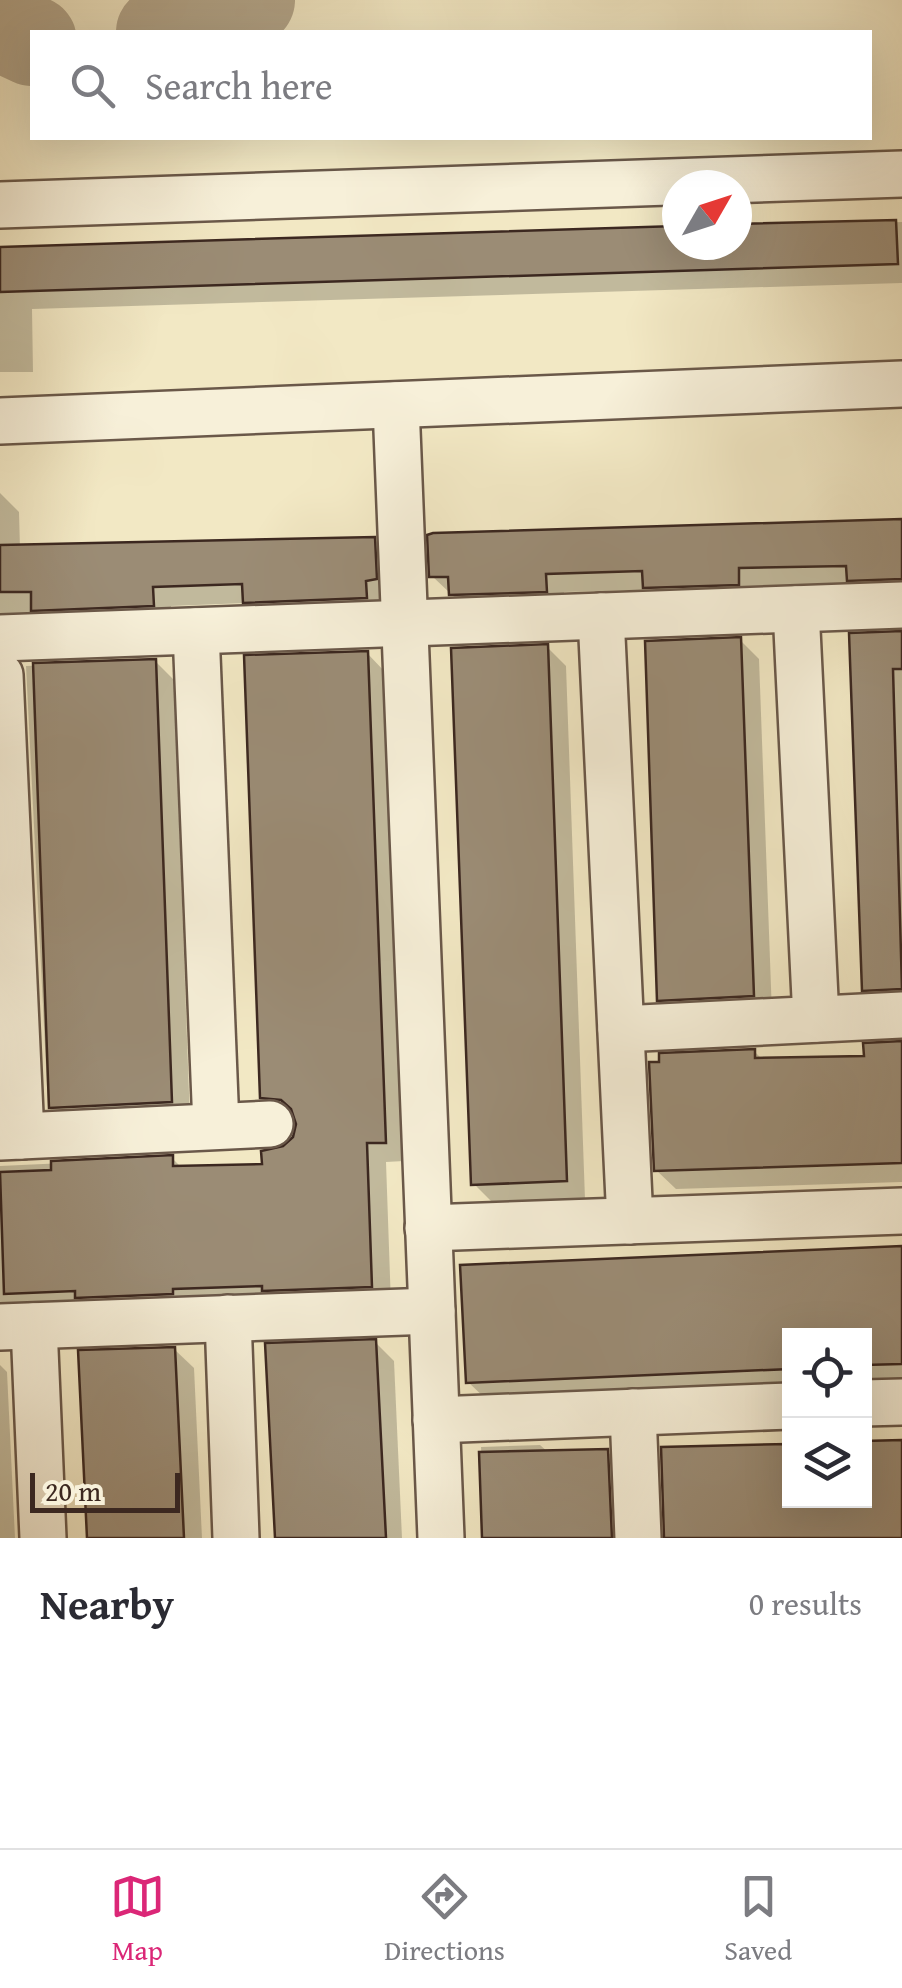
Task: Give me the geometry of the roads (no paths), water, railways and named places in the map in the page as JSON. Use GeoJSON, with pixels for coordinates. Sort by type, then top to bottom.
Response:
{"type":"FeatureCollection","features":[{"type":"Feature","properties":{"kind":"street"},"geometry":{"type":"LineString","coordinates":[[0,205],[902,174]]}},
{"type":"Feature","properties":{"kind":"street"},"geometry":{"type":"LineString","coordinates":[[0,421],[902,384]]}},
{"type":"Feature","properties":{"kind":"street"},"geometry":{"type":"LineString","coordinates":[[396,405],[441,1538]]}},
{"type":"Feature","properties":{"kind":"street"},"geometry":{"type":"LineString","coordinates":[[0,638],[902,605]]}},
{"type":"Feature","properties":{"kind":"street"},"geometry":{"type":"LineString","coordinates":[[796,609],[816,1019]]}},
{"type":"Feature","properties":{"kind":"street"},"geometry":{"type":"LineString","coordinates":[[601,616],[630,1221]]}},
{"type":"Feature","properties":{"kind":"street"},"geometry":{"type":"LineString","coordinates":[[196,631],[216,1126]]}},
{"type":"Feature","properties":{"kind":"street"},"geometry":{"type":"LineString","coordinates":[[0,675],[10,1136],[270,1124]]}},
{"type":"Feature","properties":{"kind":"street"},"geometry":{"type":"LineString","coordinates":[[621,1029],[902,1015]]}},
{"type":"Feature","properties":{"kind":"street"},"geometry":{"type":"LineString","coordinates":[[428,1228],[902,1211]]}},
{"type":"Feature","properties":{"kind":"street"},"geometry":{"type":"LineString","coordinates":[[42,1538],[17,1327],[432,1311]]}},
{"type":"Feature","properties":{"kind":"street"},"geometry":{"type":"LineString","coordinates":[[228,1318],[236,1538]]}},
{"type":"Feature","properties":{"kind":"street"},"geometry":{"type":"LineString","coordinates":[[872,1403],[902,1402]]}},
{"type":"Feature","properties":{"kind":"street"},"geometry":{"type":"LineString","coordinates":[[436,1420],[782,1406]]}},
{"type":"Feature","properties":{"kind":"street"},"geometry":{"type":"LineString","coordinates":[[633,1412],[638,1538]]}},
{"type":"Feature","properties":{"kind":"waterway"},"geometry":{"type":"LineString","coordinates":[[167,30],[250,0]]}},
{"type":"Feature","properties":{"kind":"waterway"},"geometry":{"type":"LineString","coordinates":[[0,26],[30,40]]}}]}
